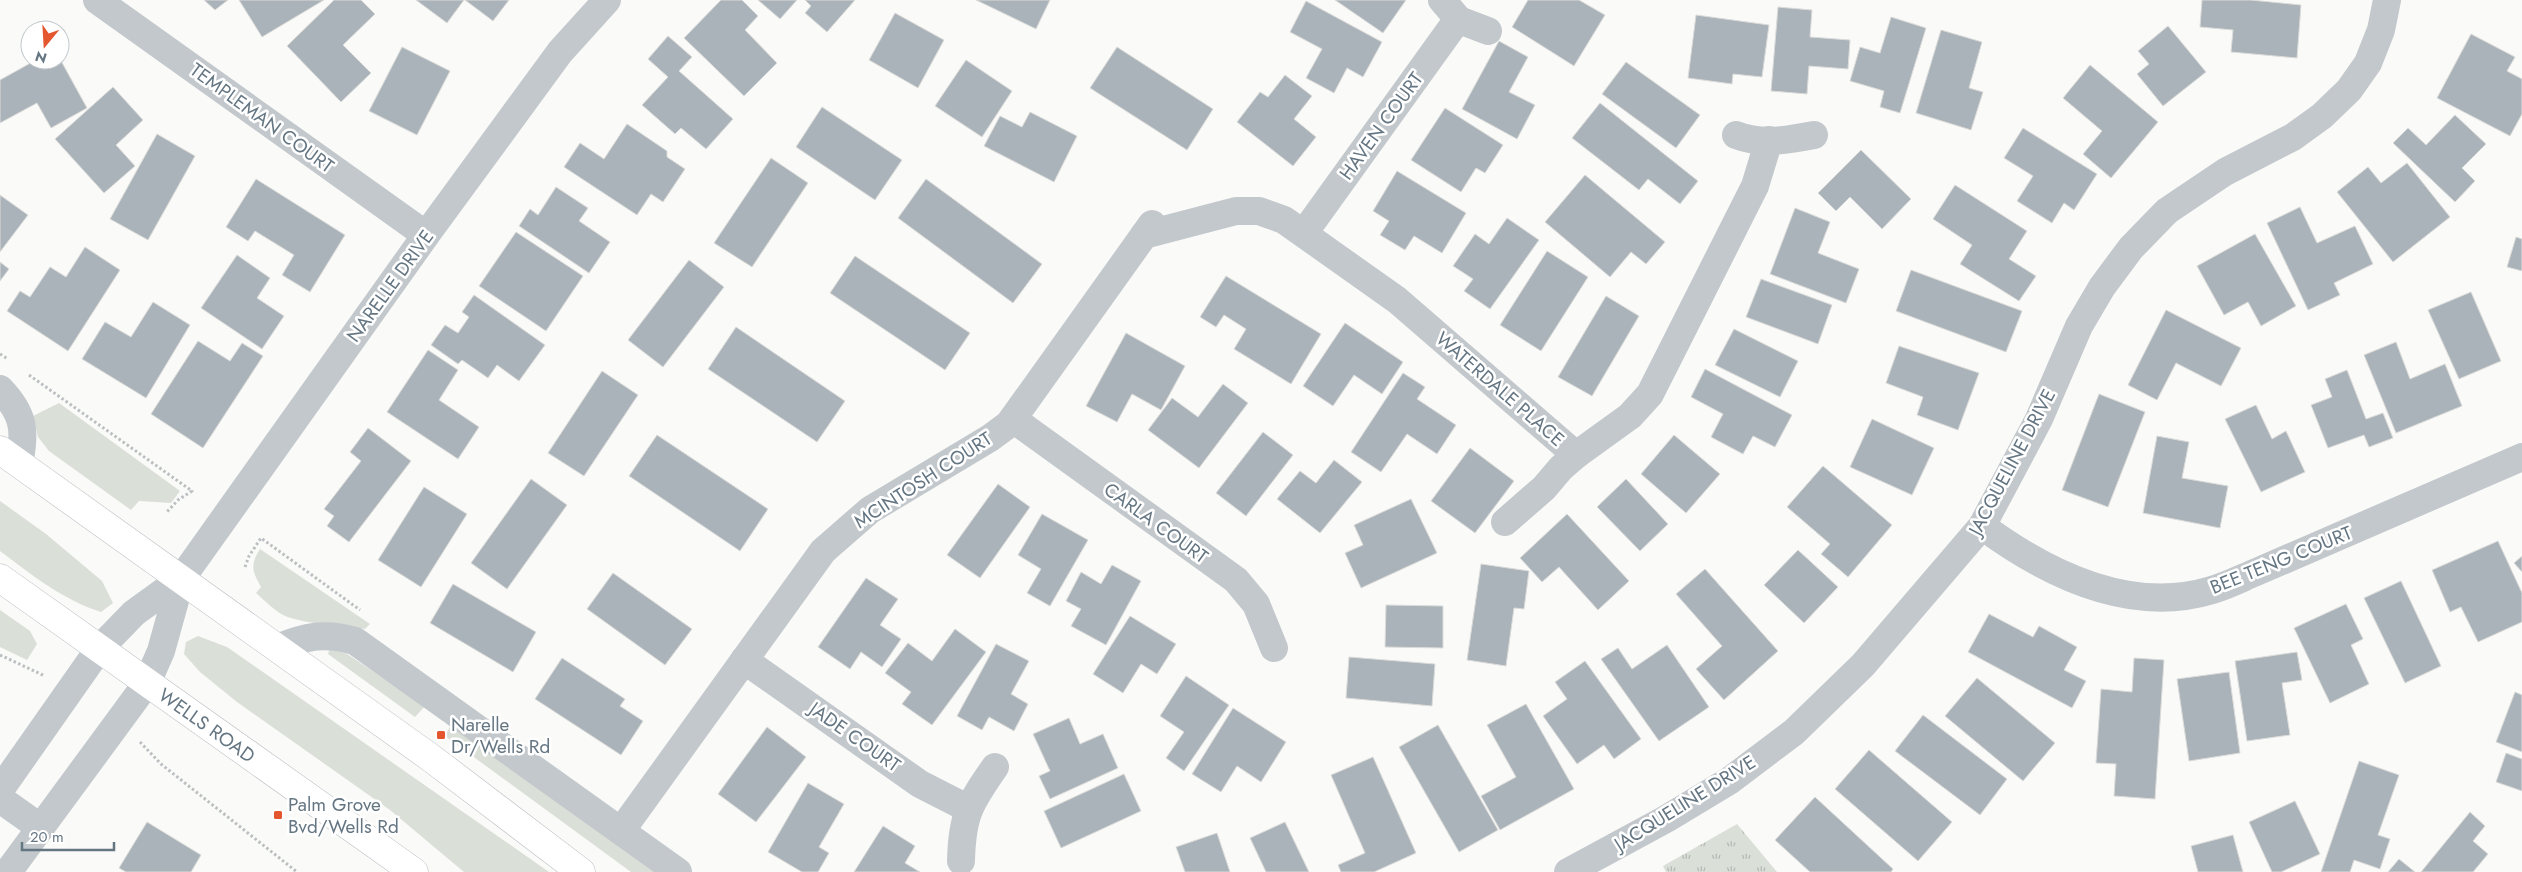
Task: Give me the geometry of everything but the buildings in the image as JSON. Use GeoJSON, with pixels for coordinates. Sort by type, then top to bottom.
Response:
{"type":"FeatureCollection","features":[{"type":"Feature","properties":{"kind":"main road"},"geometry":{"type":"LineString","coordinates":[[9,457],[430,758],[581,872]]}},
{"type":"Feature","properties":{"kind":"main road","name":"WELLS ROAD"},"geometry":{"type":"LineString","coordinates":[[0,578],[414,872]]}},
{"type":"Feature","properties":{"kind":"street","name":"TEMPLEMAN COURT"},"geometry":{"type":"LineString","coordinates":[[98,0],[426,235]]}},
{"type":"Feature","properties":{"kind":"street","name":"NARELLE DRIVE"},"geometry":{"type":"LineString","coordinates":[[0,790],[99,649],[134,613],[181,579],[426,235],[560,52],[608,0]]}},
{"type":"Feature","properties":{"kind":"street","name":"JACQUELINE DRIVE"},"geometry":{"type":"LineString","coordinates":[[1568,872],[1666,819],[1729,781],[1794,732],[1863,664],[1982,526],[2039,419],[2079,326],[2102,287],[2131,248],[2167,210],[2225,172],[2293,137],[2322,116],[2349,90],[2368,63],[2381,30],[2388,0]]}},
{"type":"Feature","properties":{"kind":"street"},"geometry":{"type":"LineString","coordinates":[[1450,10],[1488,30]]}},
{"type":"Feature","properties":{"kind":"street","name":"HAVEN COURT"},"geometry":{"type":"LineString","coordinates":[[1304,233],[1450,10]]}},
{"type":"Feature","properties":{"kind":"street"},"geometry":{"type":"LineString","coordinates":[[1736,135],[1750,140],[1814,135]]}},
{"type":"Feature","properties":{"kind":"street","name":"WATERDALE PLACE"},"geometry":{"type":"LineString","coordinates":[[1148,229],[1244,211],[1259,211],[1278,216],[1423,321],[1576,455],[1630,416],[1650,394],[1755,186],[1769,140]]}},
{"type":"Feature","properties":{"kind":"street","name":"MCINTOSH COURT"},"geometry":{"type":"LineString","coordinates":[[621,831],[822,551],[870,510],[990,438],[1013,419],[1148,229]]}},
{"type":"Feature","properties":{"kind":"street"},"geometry":{"type":"LineString","coordinates":[[0,390],[10,399],[21,424],[24,437],[9,457]]}},
{"type":"Feature","properties":{"kind":"street","name":"CARLA COURT"},"geometry":{"type":"LineString","coordinates":[[1013,419],[1236,580],[1256,604],[1274,648]]}},
{"type":"Feature","properties":{"kind":"street"},"geometry":{"type":"LineString","coordinates":[[1505,522],[1544,488],[1561,468],[1576,455]]}},
{"type":"Feature","properties":{"kind":"street","name":"BEE TENG COURT"},"geometry":{"type":"LineString","coordinates":[[1982,526],[2008,545],[2066,577],[2114,593],[2169,597],[2211,590],[2522,458]]}},
{"type":"Feature","properties":{"kind":"street","name":"NARELLE DRIVE"},"geometry":{"type":"LineString","coordinates":[[8,872],[147,683],[161,651],[181,579]]}},
{"type":"Feature","properties":{"kind":"street"},"geometry":{"type":"LineString","coordinates":[[277,648],[305,637],[336,635],[355,642],[678,872]]}},
{"type":"Feature","properties":{"kind":"street","name":"JADE COURT"},"geometry":{"type":"LineString","coordinates":[[744,660],[920,784],[969,809]]}},
{"type":"Feature","properties":{"kind":"street"},"geometry":{"type":"LineString","coordinates":[[961,861],[962,829],[969,809],[995,767]]}},
{"type":"Feature","properties":{"kind":"street"},"geometry":{"type":"LineString","coordinates":[[0,799],[41,828]]}},
{"type":"Feature","properties":{"kind":"path"},"geometry":{"type":"LineString","coordinates":[[0,354],[16,365]]}},
{"type":"Feature","properties":{"kind":"path"},"geometry":{"type":"LineString","coordinates":[[24,371],[192,491],[178,500],[166,513]]}},
{"type":"Feature","properties":{"kind":"path"},"geometry":{"type":"LineString","coordinates":[[245,567],[248,556],[260,538]]}},
{"type":"Feature","properties":{"kind":"path"},"geometry":{"type":"LineString","coordinates":[[0,655],[70,689]]}},
{"type":"Feature","properties":{"kind":"path"},"geometry":{"type":"LineString","coordinates":[[117,723],[142,744],[161,764],[297,872]]}},
{"type":"Feature","properties":{"kind":"green space"},"geometry":{"type":"Polygon","coordinates":[[[59,403],[180,491],[171,503],[139,501],[131,510],[49,451],[38,437],[33,416],[59,403]]]}},
{"type":"Feature","properties":{"kind":"green space"},"geometry":{"type":"Polygon","coordinates":[[[0,501],[46,534],[102,581],[113,603],[101,612],[87,607],[48,586],[0,551],[0,501]]]}},
{"type":"Feature","properties":{"kind":"green space"},"geometry":{"type":"Polygon","coordinates":[[[260,549],[370,624],[365,629],[313,623],[293,619],[280,613],[256,593],[261,587],[253,568],[260,549]]]}},
{"type":"Feature","properties":{"kind":"green space"},"geometry":{"type":"Polygon","coordinates":[[[0,610],[30,631],[37,644],[27,660],[0,647],[0,610]]]}},
{"type":"Feature","properties":{"kind":"green space"},"geometry":{"type":"Polygon","coordinates":[[[198,636],[227,647],[549,872],[464,872],[390,810],[237,702],[200,672],[184,654],[186,642],[198,636]]]}},
{"type":"Feature","properties":{"kind":"green space"},"geometry":{"type":"Polygon","coordinates":[[[330,648],[347,654],[425,706],[415,717],[328,654],[330,648]]]}},
{"type":"Feature","properties":{"kind":"green space"},"geometry":{"type":"Polygon","coordinates":[[[452,723],[658,872],[631,872],[445,736],[452,723]]]}},
{"type":"Feature","properties":{"kind":"green space"},"geometry":{"type":"Polygon","coordinates":[[[1737,824],[1777,872],[1666,872],[1663,866],[1737,824]]]}},
{"type":"Feature","properties":{"kind":"place","name":"Narelle Dr/Wells Rd"},"geometry":{"type":"Point","coordinates":[441,735]}},
{"type":"Feature","properties":{"kind":"place","name":"Palm Grove Bvd/Wells Rd"},"geometry":{"type":"Point","coordinates":[278,815]}}]}
